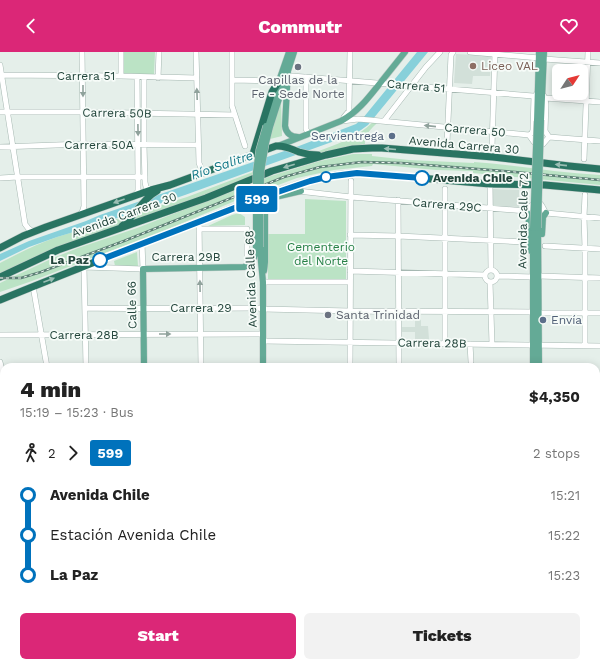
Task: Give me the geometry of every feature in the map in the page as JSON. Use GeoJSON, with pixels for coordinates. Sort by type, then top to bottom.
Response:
{"type":"FeatureCollection","features":[{"type":"Feature","properties":{"kind":"highway"},"geometry":{"type":"LineString","coordinates":[[253,154],[272,92],[279,81]]}},
{"type":"Feature","properties":{"kind":"highway","name":"Avenida Carrera 30"},"geometry":{"type":"LineString","coordinates":[[0,248],[33,232],[136,195],[155,192],[170,185],[276,146],[288,147],[304,154],[326,155]]}},
{"type":"Feature","properties":{"kind":"highway","name":"Avenida Carrera 30"},"geometry":{"type":"LineString","coordinates":[[0,278],[58,250],[206,198],[272,171],[326,155],[353,149],[372,148],[493,157],[600,169]]}},
{"type":"Feature","properties":{"kind":"highway"},"geometry":{"type":"LineString","coordinates":[[0,300],[142,243],[199,225],[284,189],[326,177],[357,173],[490,184],[539,185],[600,190]]}},
{"type":"Feature","properties":{"kind":"highway"},"geometry":{"type":"LineString","coordinates":[[114,231],[129,220],[150,193]]}},
{"type":"Feature","properties":{"kind":"main road","name":"Avenida Calle 68"},"geometry":{"type":"LineString","coordinates":[[263,363],[263,282],[261,262],[257,249],[261,172],[268,127],[279,81],[289,52]]}},
{"type":"Feature","properties":{"kind":"main road","name":"Avenida Calle 68"},"geometry":{"type":"LineString","coordinates":[[268,127],[294,52]]}},
{"type":"Feature","properties":{"kind":"main road","name":"Avenida Carrera 30"},"geometry":{"type":"LineString","coordinates":[[276,146],[302,137],[349,117],[382,83],[405,52]]}},
{"type":"Feature","properties":{"kind":"main road","name":"Avenida Calle 72"},"geometry":{"type":"LineString","coordinates":[[536,277],[533,256],[539,121],[538,93],[542,55]]}},
{"type":"Feature","properties":{"kind":"main road"},"geometry":{"type":"LineString","coordinates":[[288,69],[285,128],[286,131],[292,136],[302,137]]}},
{"type":"Feature","properties":{"kind":"main road"},"geometry":{"type":"LineString","coordinates":[[263,282],[265,262],[265,209],[270,201],[275,197],[301,191]]}},
{"type":"Feature","properties":{"kind":"main road"},"geometry":{"type":"LineString","coordinates":[[526,211],[529,216],[528,242],[533,256]]}},
{"type":"Feature","properties":{"kind":"main road"},"geometry":{"type":"LineString","coordinates":[[538,251],[541,240],[543,216],[546,213]]}},
{"type":"Feature","properties":{"kind":"main road","name":"Avenida Calle 72"},"geometry":{"type":"LineString","coordinates":[[534,363],[536,345],[536,277],[538,251],[535,228]]}},
{"type":"Feature","properties":{"kind":"main road"},"geometry":{"type":"LineString","coordinates":[[248,265],[253,260],[257,249]]}},
{"type":"Feature","properties":{"kind":"main road","name":"Carrera 29B"},"geometry":{"type":"LineString","coordinates":[[142,269],[239,268],[248,265]]}},
{"type":"Feature","properties":{"kind":"main road","name":"Calle 66"},"geometry":{"type":"LineString","coordinates":[[142,269],[144,363]]}},
{"type":"Feature","properties":{"kind":"main road","name":"Avenida Calle 72"},"geometry":{"type":"LineString","coordinates":[[536,345],[538,363]]}},
{"type":"Feature","properties":{"kind":"street"},"geometry":{"type":"LineString","coordinates":[[80,215],[84,208],[82,52]]}},
{"type":"Feature","properties":{"kind":"street"},"geometry":{"type":"LineString","coordinates":[[121,52],[121,76]]}},
{"type":"Feature","properties":{"kind":"street"},"geometry":{"type":"LineString","coordinates":[[158,78],[159,52]]}},
{"type":"Feature","properties":{"kind":"street"},"geometry":{"type":"LineString","coordinates":[[196,52],[198,145],[200,166],[206,172]]}},
{"type":"Feature","properties":{"kind":"street"},"geometry":{"type":"LineString","coordinates":[[232,52],[232,106],[245,146]]}},
{"type":"Feature","properties":{"kind":"street"},"geometry":{"type":"LineString","coordinates":[[341,121],[349,110],[350,52]]}},
{"type":"Feature","properties":{"kind":"street"},"geometry":{"type":"LineString","coordinates":[[384,121],[409,86],[440,52]]}},
{"type":"Feature","properties":{"kind":"street"},"geometry":{"type":"LineString","coordinates":[[453,52],[451,55],[447,145],[454,154]]}},
{"type":"Feature","properties":{"kind":"street"},"geometry":{"type":"LineString","coordinates":[[470,52],[542,55],[600,63]]}},
{"type":"Feature","properties":{"kind":"street"},"geometry":{"type":"LineString","coordinates":[[584,159],[588,52]]}},
{"type":"Feature","properties":{"kind":"street"},"geometry":{"type":"LineString","coordinates":[[492,147],[495,53]]}},
{"type":"Feature","properties":{"kind":"street"},"geometry":{"type":"LineString","coordinates":[[0,66],[26,224],[33,232]]}},
{"type":"Feature","properties":{"kind":"street","name":"Carrera 51"},"geometry":{"type":"LineString","coordinates":[[1,75],[197,78]]}},
{"type":"Feature","properties":{"kind":"street","name":"Carrera 51"},"geometry":{"type":"LineString","coordinates":[[292,76],[494,93],[538,93]]}},
{"type":"Feature","properties":{"kind":"street"},"geometry":{"type":"LineString","coordinates":[[137,77],[141,145],[146,185],[150,193]]}},
{"type":"Feature","properties":{"kind":"street"},"geometry":{"type":"LineString","coordinates":[[136,195],[138,191],[144,113],[144,77]]}},
{"type":"Feature","properties":{"kind":"street"},"geometry":{"type":"LineString","coordinates":[[306,77],[306,129],[309,134]]}},
{"type":"Feature","properties":{"kind":"street"},"geometry":{"type":"LineString","coordinates":[[232,80],[279,81]]}},
{"type":"Feature","properties":{"kind":"street"},"geometry":{"type":"LineString","coordinates":[[529,135],[533,130],[538,93],[545,98],[600,102]]}},
{"type":"Feature","properties":{"kind":"street"},"geometry":{"type":"LineString","coordinates":[[545,98],[544,132],[549,137]]}},
{"type":"Feature","properties":{"kind":"street","name":"Carrera 50B"},"geometry":{"type":"LineString","coordinates":[[0,112],[235,115]]}},
{"type":"Feature","properties":{"kind":"street","name":"Carrera 50"},"geometry":{"type":"LineString","coordinates":[[341,121],[358,119],[377,120],[529,135],[538,145],[543,144],[549,137],[600,141]]}},
{"type":"Feature","properties":{"kind":"street","name":"Carrera 50A"},"geometry":{"type":"LineString","coordinates":[[0,147],[84,144],[198,145]]}},
{"type":"Feature","properties":{"kind":"street"},"geometry":{"type":"LineString","coordinates":[[0,178],[145,178]]}},
{"type":"Feature","properties":{"kind":"street"},"geometry":{"type":"LineString","coordinates":[[350,363],[351,182]]}},
{"type":"Feature","properties":{"kind":"street"},"geometry":{"type":"LineString","coordinates":[[490,184],[491,270]]}},
{"type":"Feature","properties":{"kind":"street","name":"Carrera 29C"},"geometry":{"type":"LineString","coordinates":[[284,189],[351,197],[526,211],[534,202],[538,202],[541,204],[546,213],[600,218]]}},
{"type":"Feature","properties":{"kind":"street"},"geometry":{"type":"LineString","coordinates":[[445,189],[445,344]]}},
{"type":"Feature","properties":{"kind":"street"},"geometry":{"type":"LineString","coordinates":[[585,195],[585,345]]}},
{"type":"Feature","properties":{"kind":"street"},"geometry":{"type":"LineString","coordinates":[[398,200],[400,363]]}},
{"type":"Feature","properties":{"kind":"street"},"geometry":{"type":"LineString","coordinates":[[202,363],[199,225],[247,229],[248,265]]}},
{"type":"Feature","properties":{"kind":"street"},"geometry":{"type":"LineString","coordinates":[[350,235],[526,242]]}},
{"type":"Feature","properties":{"kind":"street","name":"Calle 66"},"geometry":{"type":"LineString","coordinates":[[142,243],[142,269]]}},
{"type":"Feature","properties":{"kind":"street"},"geometry":{"type":"LineString","coordinates":[[545,246],[600,249]]}},
{"type":"Feature","properties":{"kind":"street"},"geometry":{"type":"LineString","coordinates":[[84,267],[86,363]]}},
{"type":"Feature","properties":{"kind":"street","name":"Carrera 29B"},"geometry":{"type":"LineString","coordinates":[[84,267],[142,269]]}},
{"type":"Feature","properties":{"kind":"street"},"geometry":{"type":"LineString","coordinates":[[485,275],[487,271],[491,270]]}},
{"type":"Feature","properties":{"kind":"street"},"geometry":{"type":"LineString","coordinates":[[491,270],[495,272],[497,276]]}},
{"type":"Feature","properties":{"kind":"street"},"geometry":{"type":"LineString","coordinates":[[350,271],[485,275]]}},
{"type":"Feature","properties":{"kind":"street"},"geometry":{"type":"LineString","coordinates":[[485,275],[486,280],[490,282],[492,344]]}},
{"type":"Feature","properties":{"kind":"street"},"geometry":{"type":"LineString","coordinates":[[497,276],[600,278]]}},
{"type":"Feature","properties":{"kind":"street"},"geometry":{"type":"LineString","coordinates":[[490,282],[495,280],[497,276]]}},
{"type":"Feature","properties":{"kind":"street"},"geometry":{"type":"LineString","coordinates":[[263,282],[350,282]]}},
{"type":"Feature","properties":{"kind":"street"},"geometry":{"type":"LineString","coordinates":[[33,286],[46,363]]}},
{"type":"Feature","properties":{"kind":"street","name":"Carrera 29"},"geometry":{"type":"LineString","coordinates":[[85,308],[258,308],[350,311],[600,313]]}},
{"type":"Feature","properties":{"kind":"street","name":"Carrera 28B"},"geometry":{"type":"LineString","coordinates":[[0,335],[263,334]]}},
{"type":"Feature","properties":{"kind":"street","name":"Carrera 28B"},"geometry":{"type":"LineString","coordinates":[[263,342],[600,346]]}},
{"type":"Feature","properties":{"kind":"street"},"geometry":{"type":"LineString","coordinates":[[470,344],[471,362]]}},
{"type":"Feature","properties":{"kind":"shaded area","name":"Liceo VAL"},"geometry":{"type":"Polygon","coordinates":[[[456,54],[491,56],[490,76],[473,76],[472,84],[454,83],[456,54]]]}},
{"type":"Feature","properties":{"kind":"shaded area"},"geometry":{"type":"Polygon","coordinates":[[[493,189],[519,190],[519,207],[493,206],[493,189]]]}},
{"type":"Feature","properties":{"kind":"shaded area"},"geometry":{"type":"Polygon","coordinates":[[[415,315],[421,315],[421,326],[428,326],[429,339],[415,339],[415,332],[402,332],[402,327],[415,327],[415,315]]]}},
{"type":"Feature","properties":{"kind":"green space"},"geometry":{"type":"Polygon","coordinates":[[[123,52],[155,52],[154,75],[122,74],[123,52]]]}},
{"type":"Feature","properties":{"kind":"green space"},"geometry":{"type":"Polygon","coordinates":[[[281,100],[282,136],[270,139],[281,100]]]}},
{"type":"Feature","properties":{"kind":"green space"},"geometry":{"type":"Polygon","coordinates":[[[373,122],[378,122],[367,135],[365,144],[314,154],[353,137],[373,122]]]}},
{"type":"Feature","properties":{"kind":"green space"},"geometry":{"type":"Polygon","coordinates":[[[353,154],[372,154],[372,156],[409,160],[490,163],[568,173],[600,175],[600,185],[473,173],[473,171],[436,170],[373,164],[372,166],[334,170],[297,178],[235,201],[147,238],[0,292],[0,283],[78,248],[137,228],[271,176],[320,161],[353,154]]]}},
{"type":"Feature","properties":{"kind":"green space"},"geometry":{"type":"Polygon","coordinates":[[[253,172],[253,176],[129,223],[139,212],[187,197],[253,172]]]}},
{"type":"Feature","properties":{"kind":"green space","name":"Cementerio del Norte"},"geometry":{"type":"Polygon","coordinates":[[[305,199],[346,201],[346,279],[268,279],[268,234],[305,234],[305,199]]]}},
{"type":"Feature","properties":{"kind":"green space"},"geometry":{"type":"Polygon","coordinates":[[[239,213],[245,217],[245,225],[208,226],[232,215],[239,213]]]}},
{"type":"Feature","properties":{"kind":"green space"},"geometry":{"type":"Polygon","coordinates":[[[132,214],[116,227],[0,274],[0,263],[28,249],[57,237],[132,214]]]}},
{"type":"Feature","properties":{"kind":"green space"},"geometry":{"type":"Polygon","coordinates":[[[137,252],[138,266],[115,266],[114,261],[137,252]]]}},
{"type":"Feature","properties":{"kind":"water"},"geometry":{"type":"Polygon","coordinates":[[[417,52],[428,52],[368,125],[354,134],[185,195],[29,247],[0,261],[0,254],[29,241],[299,146],[356,124],[363,118],[417,52]]]}},
{"type":"Feature","properties":{"kind":"railway"},"geometry":{"type":"LineString","coordinates":[[0,278],[21,278],[41,272],[124,241],[284,177],[320,167],[362,162],[401,163],[600,180]]}},
{"type":"Feature","properties":{"kind":"bus line","name":"599"},"geometry":{"type":"LineString","coordinates":[[100,260],[284,189],[310,181],[326,177],[357,173],[422,178]]}},
{"type":"Feature","properties":{"kind":"place","name":"Liceo VAL"},"geometry":{"type":"Point","coordinates":[473,66]}},
{"type":"Feature","properties":{"kind":"place","name":"Capillas de la Fe - Sede Norte"},"geometry":{"type":"Point","coordinates":[298,67]}},
{"type":"Feature","properties":{"kind":"place","name":"Servientrega"},"geometry":{"type":"Point","coordinates":[392,136]}},
{"type":"Feature","properties":{"kind":"place","name":"Avenida Chile"},"geometry":{"type":"Point","coordinates":[422,178]}},
{"type":"Feature","properties":{"kind":"place","name":"La Paz"},"geometry":{"type":"Point","coordinates":[100,260]}},
{"type":"Feature","properties":{"kind":"place","name":"Santa Trinidad"},"geometry":{"type":"Point","coordinates":[328,315]}},
{"type":"Feature","properties":{"kind":"place","name":"Envía"},"geometry":{"type":"Point","coordinates":[543,320]}},
{"type":"Feature","properties":{"kind":"water label","name":"Río Salitre"},"geometry":{"type":"Point","coordinates":[222,165]}}]}
